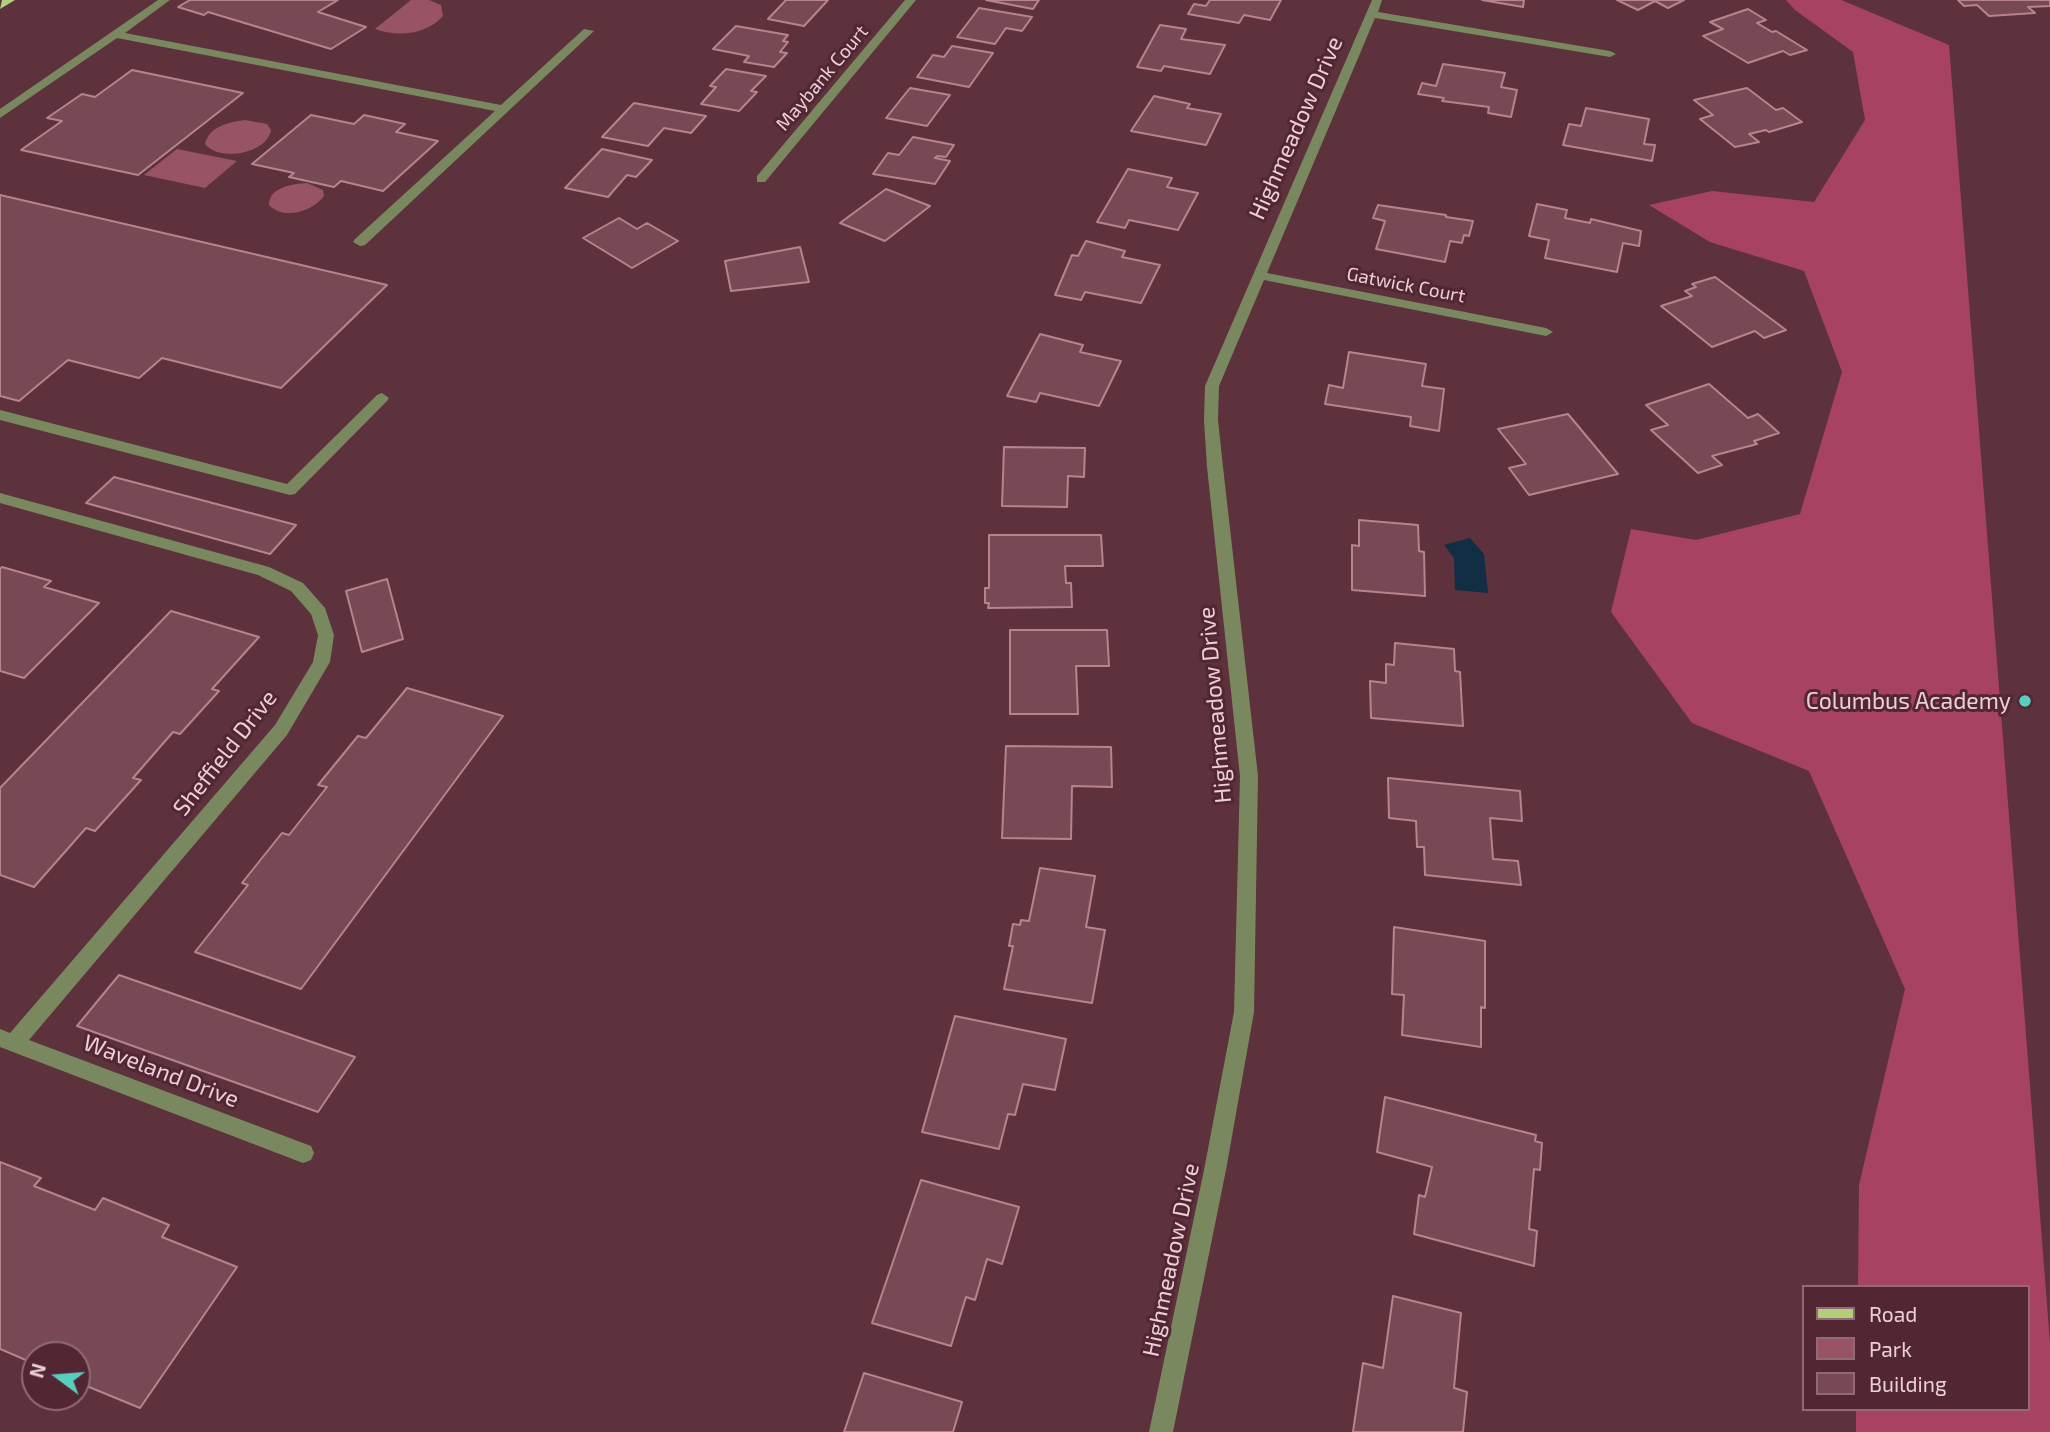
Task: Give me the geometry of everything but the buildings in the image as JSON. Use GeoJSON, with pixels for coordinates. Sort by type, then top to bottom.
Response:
{"type":"FeatureCollection","features":[{"type":"Feature","properties":{"kind":"main road"},"geometry":{"type":"LineString","coordinates":[[0,6],[10,0]]}},
{"type":"Feature","properties":{"kind":"street"},"geometry":{"type":"LineString","coordinates":[[0,114],[165,0]]}},
{"type":"Feature","properties":{"kind":"street","name":"Maybank Court"},"geometry":{"type":"LineString","coordinates":[[761,179],[911,0]]}},
{"type":"Feature","properties":{"kind":"street"},"geometry":{"type":"LineString","coordinates":[[1375,7],[1610,54]]}},
{"type":"Feature","properties":{"kind":"street","name":"Highmeadow Drive"},"geometry":{"type":"LineString","coordinates":[[1161,1432],[1215,1170],[1244,1012],[1249,776],[1211,420],[1212,386],[1375,7]]}},
{"type":"Feature","properties":{"kind":"street"},"geometry":{"type":"LineString","coordinates":[[360,243],[588,31]]}},
{"type":"Feature","properties":{"kind":"street"},"geometry":{"type":"LineString","coordinates":[[114,34],[503,109]]}},
{"type":"Feature","properties":{"kind":"street","name":"Gatwick Court"},"geometry":{"type":"LineString","coordinates":[[1258,275],[1546,332]]}},
{"type":"Feature","properties":{"kind":"street"},"geometry":{"type":"LineString","coordinates":[[0,415],[290,490],[382,398]]}},
{"type":"Feature","properties":{"kind":"street","name":"Sheffield Drive"},"geometry":{"type":"LineString","coordinates":[[0,498],[263,570],[297,587],[319,612],[326,635],[321,662],[281,730],[7,1041]]}},
{"type":"Feature","properties":{"kind":"street","name":"Waveland Drive"},"geometry":{"type":"LineString","coordinates":[[7,1041],[303,1153]]}},
{"type":"Feature","properties":{"kind":"green space"},"geometry":{"type":"Polygon","coordinates":[[[411,0],[429,0],[441,5],[443,16],[428,27],[411,33],[375,29],[411,0]]]}},
{"type":"Feature","properties":{"kind":"green space"},"geometry":{"type":"Polygon","coordinates":[[[245,120],[267,124],[271,130],[261,145],[242,153],[231,154],[212,150],[205,144],[215,129],[245,120]]]}},
{"type":"Feature","properties":{"kind":"green space"},"geometry":{"type":"Polygon","coordinates":[[[177,149],[237,161],[205,188],[144,175],[177,149]]]}},
{"type":"Feature","properties":{"kind":"green space"},"geometry":{"type":"Polygon","coordinates":[[[307,183],[323,190],[324,196],[313,206],[290,213],[275,210],[269,205],[277,190],[307,183]]]}},
{"type":"Feature","properties":{"kind":"shaded area"},"geometry":{"type":"Polygon","coordinates":[[[1786,0],[1841,0],[1949,45],[2050,1343],[2050,1432],[1856,1432],[1856,1411],[2029,1411],[2029,1285],[1858,1285],[1859,1185],[1905,989],[1809,771],[1692,723],[1611,612],[1631,529],[1696,540],[1800,514],[1842,372],[1804,271],[1710,242],[1649,205],[1712,191],[1814,202],[1865,120],[1853,52],[1795,10],[1786,0]]]}},
{"type":"Feature","properties":{"kind":"water"},"geometry":{"type":"Polygon","coordinates":[[[1470,538],[1484,554],[1488,593],[1455,590],[1454,558],[1444,545],[1470,538]]]}},
{"type":"Feature","properties":{"kind":"place","name":"Columbus Academy"},"geometry":{"type":"Point","coordinates":[2025,701]}}]}
